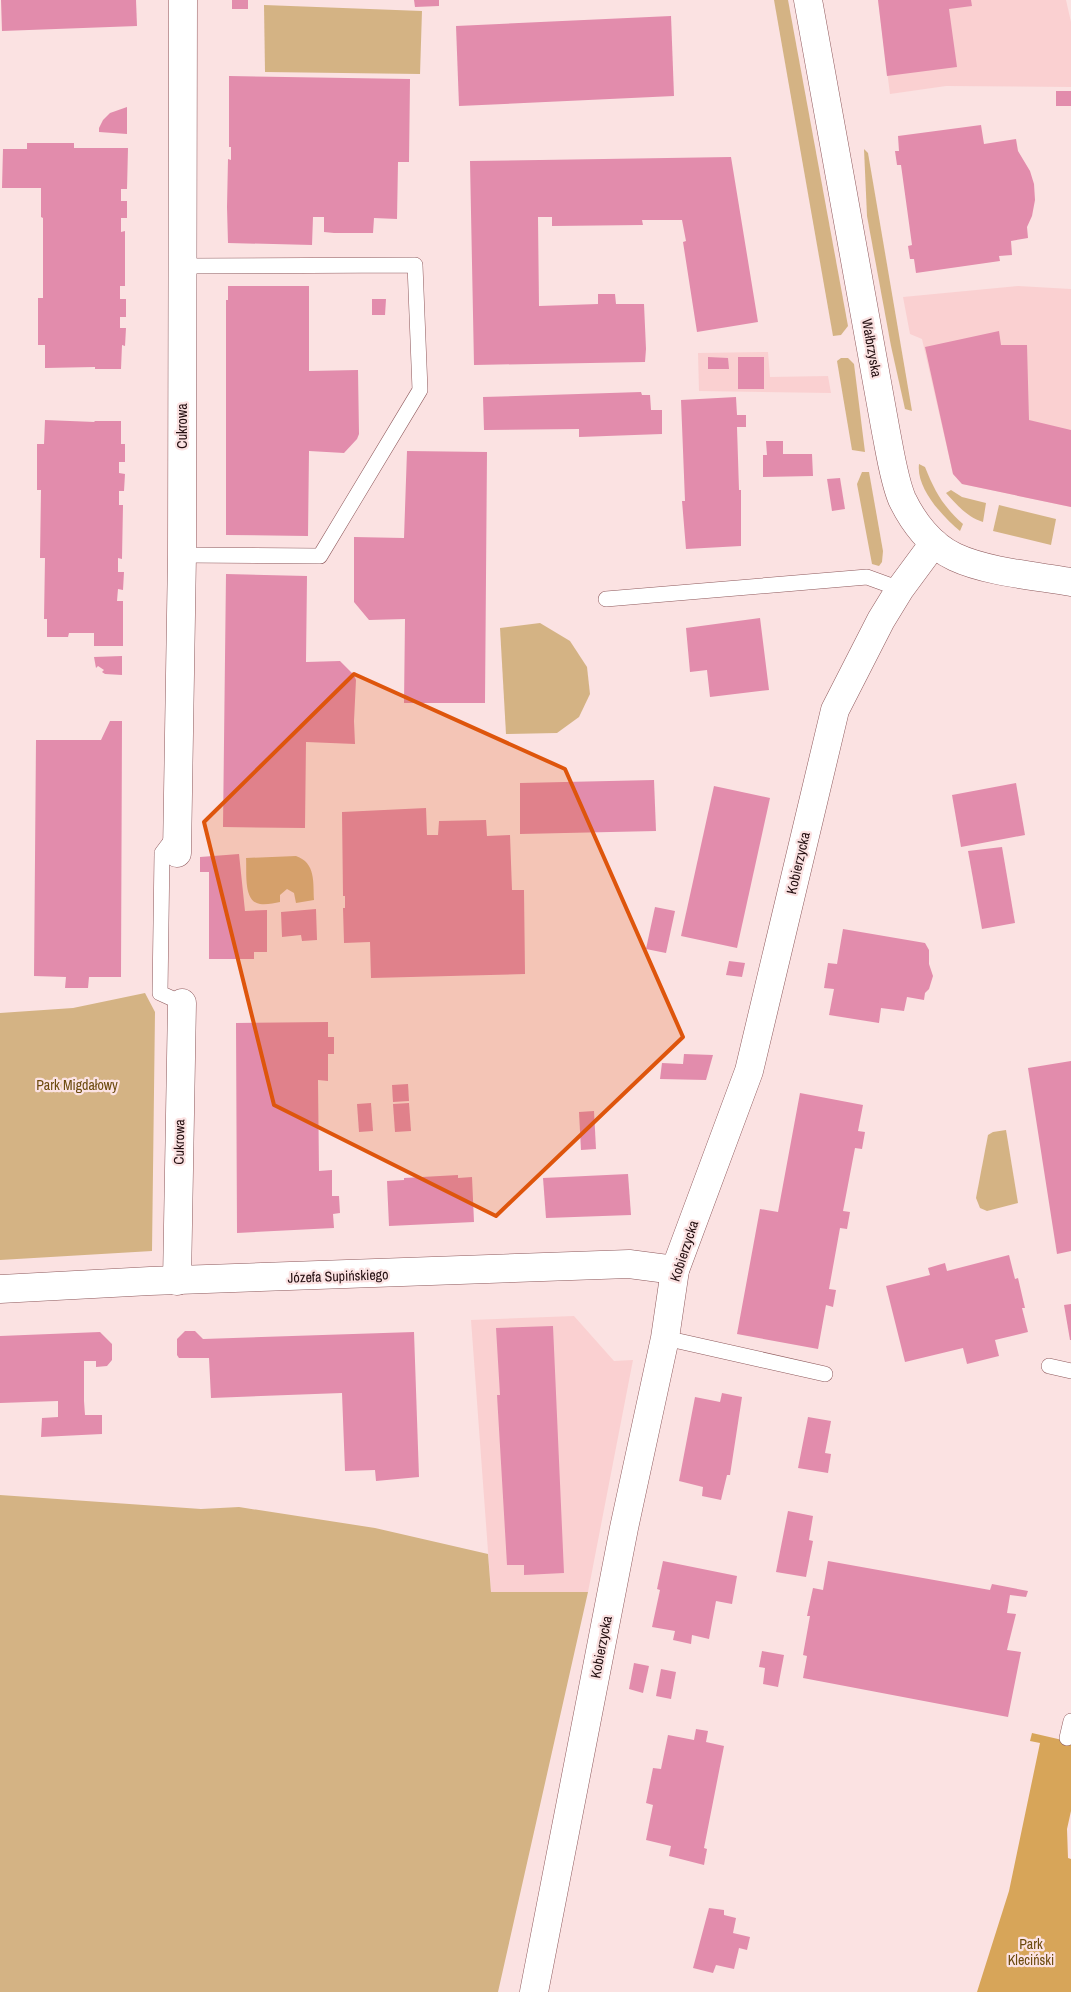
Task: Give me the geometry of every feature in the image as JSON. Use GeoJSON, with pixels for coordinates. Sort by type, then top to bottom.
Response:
{"type":"FeatureCollection","features":[{"type":"Feature","properties":{"kind":"street","name":"Cukrowa"},"geometry":{"type":"LineString","coordinates":[[177,843],[182,555],[183,0]]}},
{"type":"Feature","properties":{"kind":"street","name":"Wałbrzyska"},"geometry":{"type":"LineString","coordinates":[[808,0],[892,459],[901,497],[917,525],[934,544],[954,557],[984,566],[1071,582]]}},
{"type":"Feature","properties":{"kind":"street","name":"Kobierzycka"},"geometry":{"type":"LineString","coordinates":[[534,1992],[624,1528],[665,1338],[675,1270],[749,1071],[835,710],[881,620],[900,588],[934,544]]}},
{"type":"Feature","properties":{"kind":"street","name":"Cukrowa"},"geometry":{"type":"LineString","coordinates":[[177,1281],[182,1003]]}},
{"type":"Feature","properties":{"kind":"street","name":"Józefa Supińskiego"},"geometry":{"type":"LineString","coordinates":[[0,1289],[150,1281],[629,1264],[675,1270]]}},
{"type":"Feature","properties":{"kind":"lane"},"geometry":{"type":"LineString","coordinates":[[182,266],[415,264],[420,390],[320,556],[182,555]]}},
{"type":"Feature","properties":{"kind":"lane"},"geometry":{"type":"LineString","coordinates":[[606,599],[867,577],[900,588]]}},
{"type":"Feature","properties":{"kind":"lane"},"geometry":{"type":"LineString","coordinates":[[177,843],[162,853],[160,993],[182,1003]]}},
{"type":"Feature","properties":{"kind":"lane"},"geometry":{"type":"LineString","coordinates":[[665,1338],[825,1374]]}},
{"type":"Feature","properties":{"kind":"lane"},"geometry":{"type":"LineString","coordinates":[[1049,1366],[1071,1371]]}},
{"type":"Feature","properties":{"kind":"lane"},"geometry":{"type":"LineString","coordinates":[[1067,1738],[1071,1721]]}},
{"type":"Feature","properties":{"kind":"highlighted area"},"geometry":{"type":"Polygon","coordinates":[[[354,674],[565,769],[683,1037],[496,1216],[274,1105],[204,822],[354,674]]]}},
{"type":"Feature","properties":{"kind":"shaded area"},"geometry":{"type":"Polygon","coordinates":[[[878,0],[1066,0],[1071,22],[1071,87],[946,86],[890,94],[878,0]]]}},
{"type":"Feature","properties":{"kind":"shaded area"},"geometry":{"type":"Polygon","coordinates":[[[1018,286],[1071,289],[1071,507],[962,484],[953,474],[922,339],[910,334],[903,297],[1018,286]]]}},
{"type":"Feature","properties":{"kind":"shaded area"},"geometry":{"type":"Polygon","coordinates":[[[768,352],[770,377],[828,376],[831,393],[699,391],[698,353],[768,352]]]}},
{"type":"Feature","properties":{"kind":"shaded area"},"geometry":{"type":"Polygon","coordinates":[[[574,1316],[614,1361],[633,1360],[588,1592],[491,1592],[471,1320],[574,1316]]]}},
{"type":"Feature","properties":{"kind":"green space"},"geometry":{"type":"Polygon","coordinates":[[[774,0],[788,0],[848,326],[841,335],[833,336],[774,0]]]}},
{"type":"Feature","properties":{"kind":"green space"},"geometry":{"type":"Polygon","coordinates":[[[264,5],[422,11],[420,74],[265,72],[264,5]]]}},
{"type":"Feature","properties":{"kind":"green space"},"geometry":{"type":"Polygon","coordinates":[[[864,149],[868,153],[912,411],[905,409],[891,346],[867,216],[864,149]]]}},
{"type":"Feature","properties":{"kind":"green space"},"geometry":{"type":"Polygon","coordinates":[[[841,358],[848,358],[854,364],[865,452],[852,450],[837,361],[841,358]]]}},
{"type":"Feature","properties":{"kind":"green space"},"geometry":{"type":"Polygon","coordinates":[[[919,464],[925,467],[932,484],[945,505],[963,524],[960,531],[938,510],[926,492],[919,473],[919,464]]]}},
{"type":"Feature","properties":{"kind":"green space"},"geometry":{"type":"Polygon","coordinates":[[[862,472],[869,472],[883,551],[882,562],[879,566],[872,564],[857,484],[862,472]]]}},
{"type":"Feature","properties":{"kind":"green space"},"geometry":{"type":"Polygon","coordinates":[[[951,490],[962,497],[986,503],[983,522],[967,514],[958,506],[946,493],[951,490]]]}},
{"type":"Feature","properties":{"kind":"green space"},"geometry":{"type":"Polygon","coordinates":[[[999,505],[1056,519],[1051,545],[993,531],[999,505]]]}},
{"type":"Feature","properties":{"kind":"green space"},"geometry":{"type":"Polygon","coordinates":[[[540,623],[570,641],[587,667],[590,694],[579,717],[557,733],[506,734],[500,628],[540,623]]]}},
{"type":"Feature","properties":{"kind":"green space"},"geometry":{"type":"Polygon","coordinates":[[[296,856],[307,863],[310,868],[314,900],[296,903],[294,893],[287,889],[280,895],[280,902],[260,904],[255,902],[248,892],[246,858],[296,856]]]}},
{"type":"Feature","properties":{"kind":"green space","name":"Park Migdałowy"},"geometry":{"type":"Polygon","coordinates":[[[145,993],[155,1012],[152,1251],[0,1260],[0,1013],[73,1008],[145,993]]]}},
{"type":"Feature","properties":{"kind":"green space"},"geometry":{"type":"Polygon","coordinates":[[[1006,1130],[1018,1203],[987,1211],[980,1208],[976,1198],[988,1135],[993,1132],[1006,1130]]]}},
{"type":"Feature","properties":{"kind":"green space"},"geometry":{"type":"Polygon","coordinates":[[[0,1495],[201,1509],[239,1507],[375,1528],[488,1554],[491,1592],[588,1592],[498,1992],[0,1992],[0,1495]]]}},
{"type":"Feature","properties":{"kind":"green space","name":"Park Kleciński"},"geometry":{"type":"Polygon","coordinates":[[[1032,1733],[1071,1742],[1071,1811],[1067,1829],[1068,1858],[1071,1859],[1071,1992],[977,1992],[1009,1891],[1040,1743],[1030,1741],[1032,1733]]]}},
{"type":"Feature","properties":{"kind":"building"},"geometry":{"type":"Polygon","coordinates":[[[1,0],[136,0],[137,26],[2,31],[1,0]]]}},
{"type":"Feature","properties":{"kind":"building"},"geometry":{"type":"Polygon","coordinates":[[[232,0],[248,0],[248,9],[232,9],[232,0]]]}},
{"type":"Feature","properties":{"kind":"building"},"geometry":{"type":"Polygon","coordinates":[[[414,0],[439,0],[439,6],[415,7],[414,0]]]}},
{"type":"Feature","properties":{"kind":"building"},"geometry":{"type":"Polygon","coordinates":[[[878,0],[971,0],[972,6],[949,9],[957,67],[887,76],[878,0]]]}},
{"type":"Feature","properties":{"kind":"building"},"geometry":{"type":"Polygon","coordinates":[[[671,16],[674,96],[459,106],[456,26],[671,16]]]}},
{"type":"Feature","properties":{"kind":"building"},"geometry":{"type":"Polygon","coordinates":[[[229,76],[410,79],[409,162],[398,162],[397,219],[374,218],[373,233],[334,233],[324,232],[324,217],[313,217],[312,245],[228,243],[228,159],[231,160],[231,147],[229,147],[229,76]]]}},
{"type":"Feature","properties":{"kind":"building"},"geometry":{"type":"Polygon","coordinates":[[[1056,91],[1071,91],[1071,106],[1056,106],[1056,91]]]}},
{"type":"Feature","properties":{"kind":"building"},"geometry":{"type":"Polygon","coordinates":[[[127,107],[127,134],[99,132],[103,120],[110,113],[127,107]]]}},
{"type":"Feature","properties":{"kind":"building"},"geometry":{"type":"Polygon","coordinates":[[[981,125],[984,144],[1016,139],[1018,151],[1030,171],[1034,184],[1035,200],[1032,216],[1027,227],[1028,238],[1011,241],[1012,255],[999,256],[1000,261],[916,273],[914,259],[910,259],[908,246],[912,245],[901,165],[897,165],[895,151],[899,151],[898,136],[981,125]]]}},
{"type":"Feature","properties":{"kind":"building"},"geometry":{"type":"Polygon","coordinates":[[[27,143],[74,143],[74,148],[128,148],[127,189],[121,189],[121,201],[127,201],[127,218],[121,218],[121,232],[125,231],[125,286],[120,286],[120,299],[126,299],[126,317],[120,317],[120,328],[126,328],[125,346],[122,345],[121,369],[95,369],[95,367],[45,368],[45,345],[38,345],[38,298],[43,298],[41,188],[2,188],[3,149],[27,149],[27,143]]]}},
{"type":"Feature","properties":{"kind":"building"},"geometry":{"type":"Polygon","coordinates":[[[731,157],[758,322],[697,332],[683,242],[686,241],[682,220],[642,220],[643,225],[552,226],[552,217],[538,217],[539,306],[598,304],[598,294],[615,294],[616,304],[644,304],[645,362],[474,365],[470,161],[731,157]]]}},
{"type":"Feature","properties":{"kind":"building"},"geometry":{"type":"Polygon","coordinates":[[[228,286],[309,286],[309,371],[358,370],[359,434],[357,439],[344,453],[309,451],[308,536],[226,535],[226,300],[228,300],[228,286]]]}},
{"type":"Feature","properties":{"kind":"building"},"geometry":{"type":"Polygon","coordinates":[[[372,299],[386,299],[385,315],[372,315],[372,299]]]}},
{"type":"Feature","properties":{"kind":"building"},"geometry":{"type":"Polygon","coordinates":[[[999,331],[1001,345],[1027,345],[1029,420],[1071,430],[1071,507],[962,484],[953,474],[925,347],[999,331]]]}},
{"type":"Feature","properties":{"kind":"building"},"geometry":{"type":"Polygon","coordinates":[[[708,357],[728,358],[729,369],[708,369],[708,357]]]}},
{"type":"Feature","properties":{"kind":"building"},"geometry":{"type":"Polygon","coordinates":[[[738,357],[764,357],[764,389],[738,389],[738,357]]]}},
{"type":"Feature","properties":{"kind":"building"},"geometry":{"type":"Polygon","coordinates":[[[641,392],[642,395],[650,395],[651,410],[662,410],[662,434],[579,437],[579,429],[484,430],[483,397],[641,392]]]}},
{"type":"Feature","properties":{"kind":"building"},"geometry":{"type":"Polygon","coordinates":[[[736,397],[737,415],[746,415],[746,427],[737,427],[739,490],[741,490],[741,546],[686,549],[682,501],[685,501],[681,400],[736,397]]]}},
{"type":"Feature","properties":{"kind":"building"},"geometry":{"type":"Polygon","coordinates":[[[45,420],[121,421],[121,444],[125,444],[125,462],[119,462],[119,473],[125,474],[124,491],[119,491],[119,505],[123,505],[122,559],[118,558],[118,572],[124,572],[123,590],[118,589],[117,601],[123,601],[123,646],[94,646],[94,633],[69,633],[68,637],[47,637],[47,619],[44,619],[45,558],[40,558],[41,490],[37,490],[37,444],[44,444],[45,420]]]}},
{"type":"Feature","properties":{"kind":"building"},"geometry":{"type":"Polygon","coordinates":[[[766,441],[783,441],[783,454],[812,454],[813,476],[763,477],[763,455],[767,455],[766,441]]]}},
{"type":"Feature","properties":{"kind":"building"},"geometry":{"type":"Polygon","coordinates":[[[407,451],[487,452],[485,703],[404,703],[405,619],[369,620],[354,602],[354,537],[404,538],[407,451]]]}},
{"type":"Feature","properties":{"kind":"building"},"geometry":{"type":"Polygon","coordinates":[[[840,478],[845,509],[832,511],[827,479],[840,478]]]}},
{"type":"Feature","properties":{"kind":"building"},"geometry":{"type":"Polygon","coordinates":[[[226,574],[307,576],[306,662],[340,661],[354,675],[356,680],[355,744],[306,742],[305,828],[223,827],[226,574]]]}},
{"type":"Feature","properties":{"kind":"building"},"geometry":{"type":"Polygon","coordinates":[[[760,618],[769,690],[710,697],[707,670],[690,672],[686,628],[760,618]]]}},
{"type":"Feature","properties":{"kind":"building"},"geometry":{"type":"Polygon","coordinates":[[[122,656],[122,675],[105,674],[102,672],[104,670],[98,666],[96,668],[94,657],[122,656]]]}},
{"type":"Feature","properties":{"kind":"building"},"geometry":{"type":"Polygon","coordinates":[[[110,721],[122,721],[121,977],[89,977],[88,988],[65,988],[66,977],[34,976],[36,740],[101,740],[110,721]]]}},
{"type":"Feature","properties":{"kind":"building"},"geometry":{"type":"Polygon","coordinates":[[[654,780],[656,831],[520,834],[520,783],[654,780]]]}},
{"type":"Feature","properties":{"kind":"building"},"geometry":{"type":"Polygon","coordinates":[[[1016,783],[1025,835],[961,847],[952,795],[1016,783]]]}},
{"type":"Feature","properties":{"kind":"building"},"geometry":{"type":"Polygon","coordinates":[[[714,786],[770,798],[737,948],[681,936],[714,786]]]}},
{"type":"Feature","properties":{"kind":"building"},"geometry":{"type":"Polygon","coordinates":[[[426,808],[427,835],[438,835],[439,821],[486,820],[487,836],[510,835],[512,890],[524,890],[525,974],[371,978],[370,942],[344,943],[343,908],[345,908],[345,896],[343,896],[342,812],[426,808]]]}},
{"type":"Feature","properties":{"kind":"building"},"geometry":{"type":"Polygon","coordinates":[[[1002,847],[1015,923],[982,929],[968,851],[1002,847]]]}},
{"type":"Feature","properties":{"kind":"building"},"geometry":{"type":"Polygon","coordinates":[[[239,854],[245,911],[267,910],[267,952],[254,952],[254,959],[209,959],[209,872],[200,872],[200,857],[239,854]]]}},
{"type":"Feature","properties":{"kind":"building"},"geometry":{"type":"Polygon","coordinates":[[[655,907],[675,911],[666,953],[646,949],[655,907]]]}},
{"type":"Feature","properties":{"kind":"building"},"geometry":{"type":"Polygon","coordinates":[[[316,909],[317,940],[302,941],[301,935],[282,937],[281,912],[316,909]]]}},
{"type":"Feature","properties":{"kind":"building"},"geometry":{"type":"Polygon","coordinates":[[[843,929],[925,943],[929,950],[929,964],[933,976],[929,989],[925,993],[924,1000],[907,997],[904,1011],[881,1008],[879,1023],[829,1015],[834,989],[824,988],[828,963],[837,964],[843,929]]]}},
{"type":"Feature","properties":{"kind":"building"},"geometry":{"type":"Polygon","coordinates":[[[729,961],[745,963],[742,977],[726,975],[729,961]]]}},
{"type":"Feature","properties":{"kind":"building"},"geometry":{"type":"Polygon","coordinates":[[[328,1022],[328,1037],[334,1037],[334,1054],[328,1054],[328,1081],[318,1080],[319,1171],[332,1170],[332,1196],[339,1196],[340,1213],[333,1214],[334,1228],[237,1233],[236,1023],[328,1022]]]}},
{"type":"Feature","properties":{"kind":"building"},"geometry":{"type":"Polygon","coordinates":[[[684,1054],[713,1055],[706,1080],[660,1079],[662,1063],[683,1064],[684,1054]]]}},
{"type":"Feature","properties":{"kind":"building"},"geometry":{"type":"Polygon","coordinates":[[[1071,1061],[1071,1251],[1057,1254],[1028,1068],[1071,1061]]]}},
{"type":"Feature","properties":{"kind":"building"},"geometry":{"type":"Polygon","coordinates":[[[408,1084],[409,1101],[393,1102],[392,1085],[408,1084]]]}},
{"type":"Feature","properties":{"kind":"building"},"geometry":{"type":"Polygon","coordinates":[[[800,1093],[863,1105],[858,1131],[865,1132],[862,1149],[855,1148],[843,1211],[850,1212],[847,1229],[840,1228],[829,1289],[836,1290],[833,1307],[826,1305],[818,1349],[737,1334],[760,1209],[778,1212],[800,1093]]]}},
{"type":"Feature","properties":{"kind":"building"},"geometry":{"type":"Polygon","coordinates":[[[371,1103],[373,1131],[359,1132],[357,1104],[371,1103]]]}},
{"type":"Feature","properties":{"kind":"building"},"geometry":{"type":"Polygon","coordinates":[[[409,1103],[411,1131],[395,1132],[393,1104],[409,1103]]]}},
{"type":"Feature","properties":{"kind":"building"},"geometry":{"type":"Polygon","coordinates":[[[594,1111],[596,1149],[581,1150],[579,1112],[594,1111]]]}},
{"type":"Feature","properties":{"kind":"building"},"geometry":{"type":"Polygon","coordinates":[[[628,1174],[631,1215],[546,1218],[543,1178],[628,1174]]]}},
{"type":"Feature","properties":{"kind":"building"},"geometry":{"type":"Polygon","coordinates":[[[458,1175],[458,1178],[472,1177],[474,1222],[389,1226],[387,1181],[404,1180],[404,1178],[458,1175]]]}},
{"type":"Feature","properties":{"kind":"building"},"geometry":{"type":"Polygon","coordinates":[[[1009,1255],[1015,1279],[1018,1278],[1025,1308],[1022,1308],[1028,1332],[995,1340],[999,1356],[967,1364],[963,1348],[905,1362],[886,1286],[930,1275],[928,1268],[945,1263],[947,1271],[1009,1255]]]}},
{"type":"Feature","properties":{"kind":"building"},"geometry":{"type":"Polygon","coordinates":[[[1071,1304],[1071,1340],[1070,1340],[1064,1305],[1071,1304]]]}},
{"type":"Feature","properties":{"kind":"building"},"geometry":{"type":"Polygon","coordinates":[[[553,1326],[564,1573],[524,1575],[524,1565],[507,1565],[497,1395],[500,1395],[496,1328],[553,1326]]]}},
{"type":"Feature","properties":{"kind":"building"},"geometry":{"type":"Polygon","coordinates":[[[185,1331],[195,1331],[203,1339],[414,1332],[419,1477],[376,1481],[375,1470],[345,1471],[342,1393],[211,1398],[209,1358],[179,1358],[177,1355],[177,1339],[185,1331]]]}},
{"type":"Feature","properties":{"kind":"building"},"geometry":{"type":"Polygon","coordinates":[[[100,1332],[112,1344],[112,1360],[107,1366],[96,1367],[96,1361],[84,1361],[84,1401],[85,1415],[102,1415],[102,1434],[41,1437],[42,1418],[58,1417],[58,1401],[0,1403],[0,1336],[100,1332]]]}},
{"type":"Feature","properties":{"kind":"building"},"geometry":{"type":"Polygon","coordinates":[[[722,1393],[742,1397],[730,1475],[727,1475],[721,1500],[702,1496],[703,1487],[679,1481],[695,1397],[720,1402],[722,1393]]]}},
{"type":"Feature","properties":{"kind":"building"},"geometry":{"type":"Polygon","coordinates":[[[808,1417],[831,1421],[825,1453],[831,1454],[828,1473],[798,1468],[808,1417]]]}},
{"type":"Feature","properties":{"kind":"building"},"geometry":{"type":"Polygon","coordinates":[[[788,1511],[813,1516],[809,1540],[813,1541],[806,1577],[776,1572],[788,1511]]]}},
{"type":"Feature","properties":{"kind":"building"},"geometry":{"type":"Polygon","coordinates":[[[663,1561],[737,1576],[732,1604],[716,1601],[709,1639],[692,1635],[691,1644],[673,1640],[675,1631],[652,1627],[660,1590],[657,1589],[663,1561]]]}},
{"type":"Feature","properties":{"kind":"building"},"geometry":{"type":"Polygon","coordinates":[[[828,1561],[990,1590],[992,1584],[1028,1591],[1026,1597],[1010,1595],[1007,1613],[1016,1614],[1007,1650],[1021,1652],[1008,1717],[803,1678],[807,1656],[803,1655],[810,1616],[807,1616],[813,1588],[823,1590],[828,1561]]]}},
{"type":"Feature","properties":{"kind":"building"},"geometry":{"type":"Polygon","coordinates":[[[762,1651],[784,1655],[778,1687],[763,1684],[765,1668],[759,1667],[762,1651]]]}},
{"type":"Feature","properties":{"kind":"building"},"geometry":{"type":"Polygon","coordinates":[[[634,1663],[649,1666],[643,1693],[629,1689],[634,1663]]]}},
{"type":"Feature","properties":{"kind":"building"},"geometry":{"type":"Polygon","coordinates":[[[661,1669],[676,1672],[671,1699],[656,1696],[661,1669]]]}},
{"type":"Feature","properties":{"kind":"building"},"geometry":{"type":"Polygon","coordinates":[[[696,1729],[708,1731],[706,1742],[724,1746],[704,1848],[707,1849],[704,1865],[669,1856],[671,1846],[646,1840],[653,1805],[646,1803],[653,1768],[661,1769],[668,1735],[694,1740],[696,1729]]]}},
{"type":"Feature","properties":{"kind":"building"},"geometry":{"type":"Polygon","coordinates":[[[709,1908],[724,1910],[724,1915],[736,1918],[733,1933],[750,1937],[747,1950],[739,1948],[734,1969],[716,1965],[713,1973],[693,1968],[709,1908]]]}}]}
